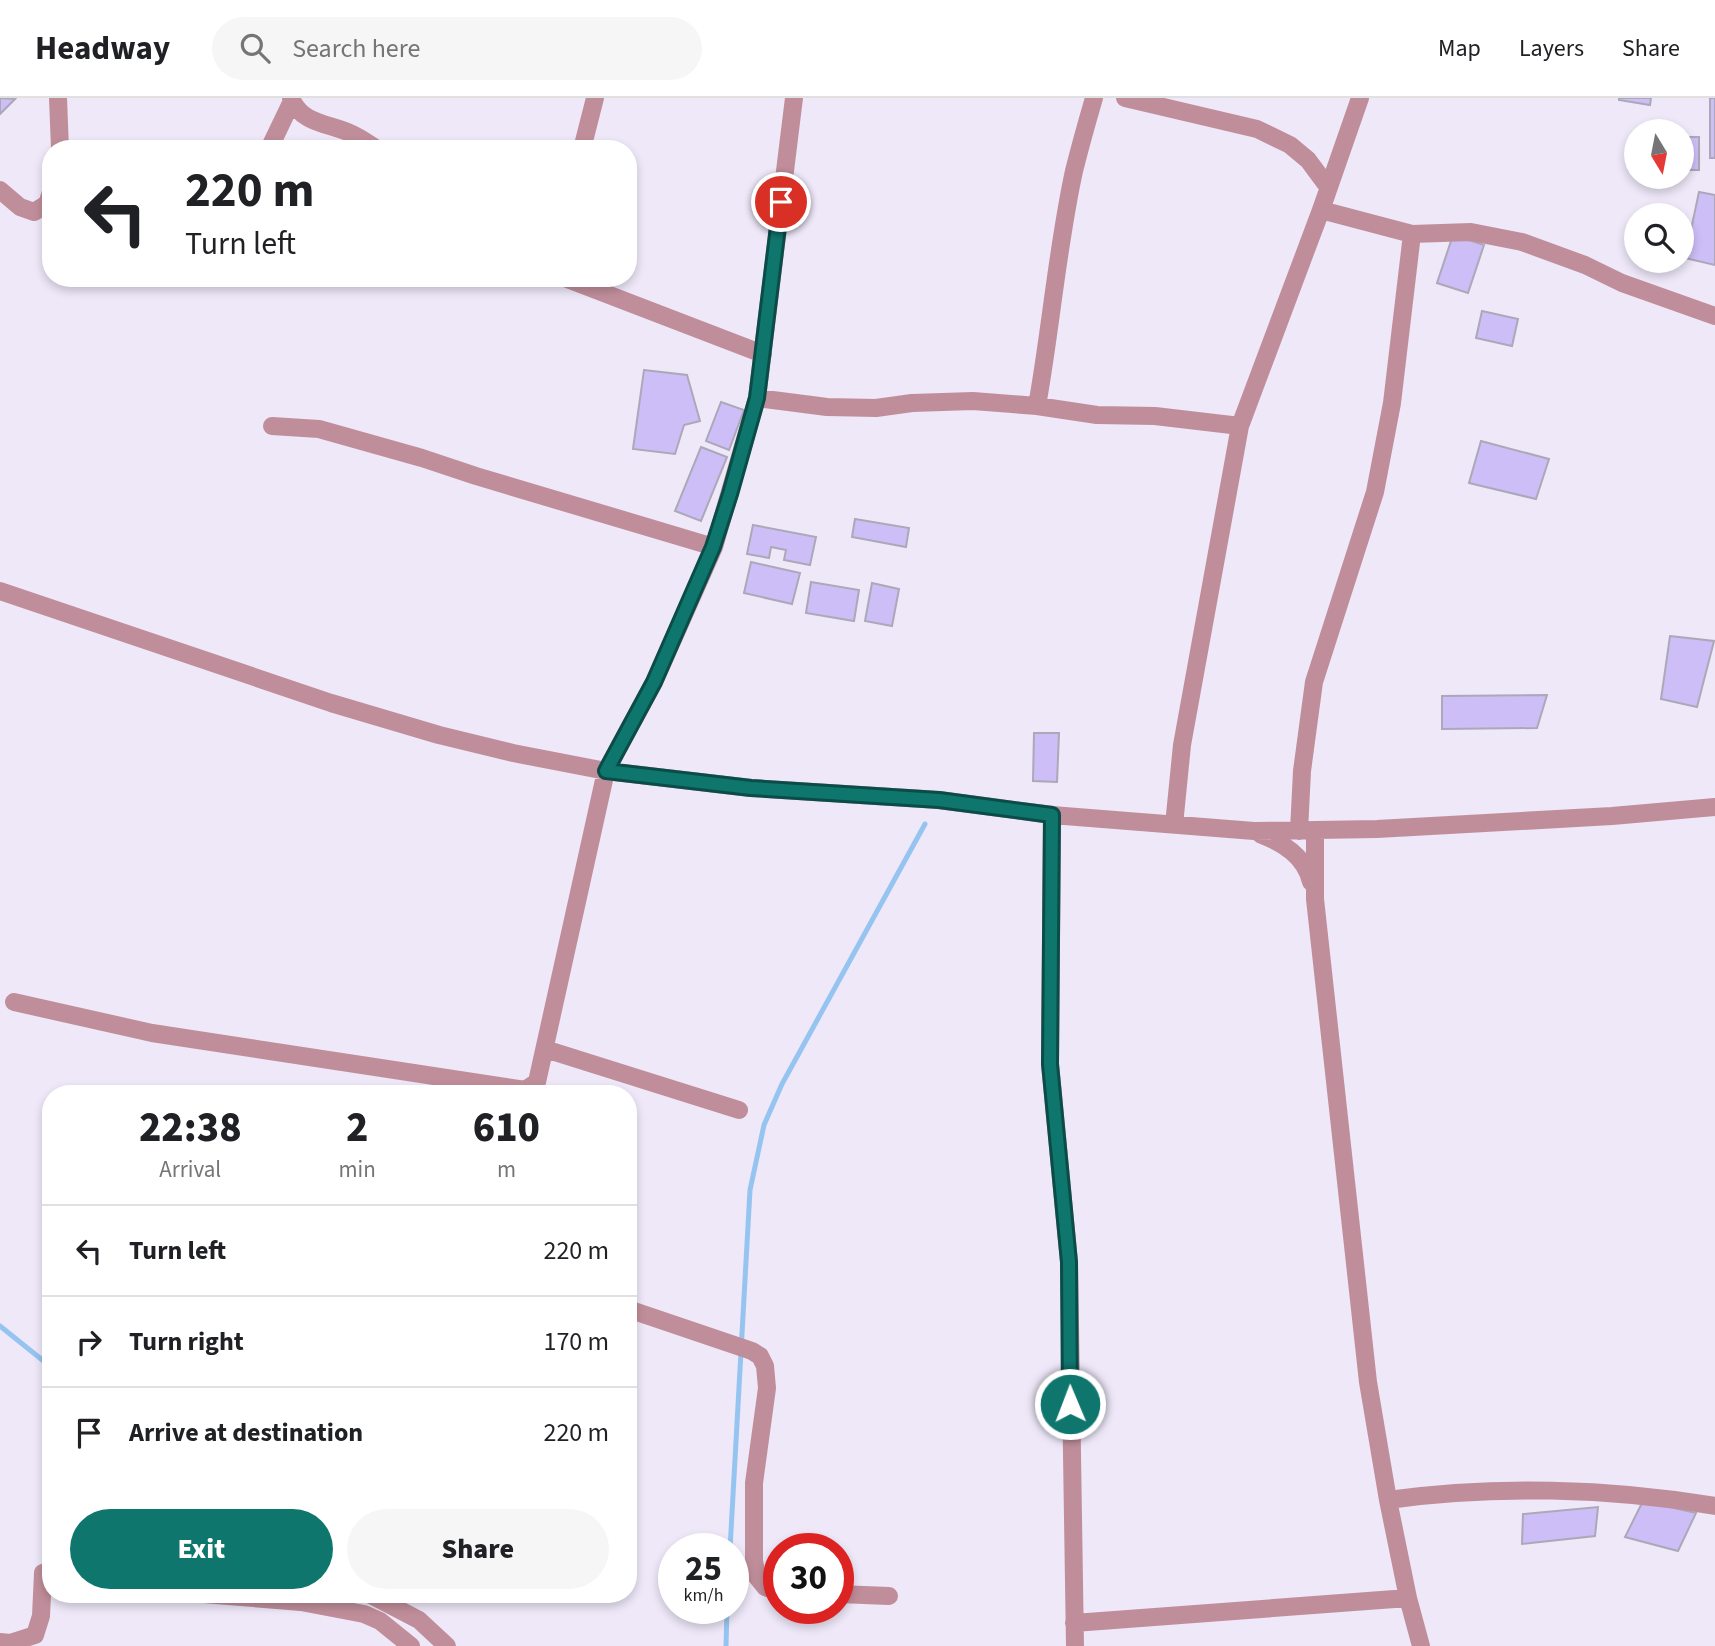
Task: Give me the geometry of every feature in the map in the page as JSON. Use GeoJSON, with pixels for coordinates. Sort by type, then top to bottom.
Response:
{"type":"FeatureCollection","features":[{"type":"Feature","properties":{"kind":"street"},"geometry":{"type":"LineString","coordinates":[[58,98],[60,140]]}},
{"type":"Feature","properties":{"kind":"street"},"geometry":{"type":"LineString","coordinates":[[584,140],[595,98]]}},
{"type":"Feature","properties":{"kind":"street"},"geometry":{"type":"LineString","coordinates":[[543,1085],[545,1049],[606,771],[654,682],[713,547],[757,398],[794,98]]}},
{"type":"Feature","properties":{"kind":"street"},"geometry":{"type":"LineString","coordinates":[[1037,407],[1074,172],[1094,98]]}},
{"type":"Feature","properties":{"kind":"street"},"geometry":{"type":"LineString","coordinates":[[1125,98],[1257,129],[1290,145],[1308,160],[1328,187]]}},
{"type":"Feature","properties":{"kind":"street"},"geometry":{"type":"LineString","coordinates":[[1174,825],[1182,745],[1240,426],[1360,98]]}},
{"type":"Feature","properties":{"kind":"street"},"geometry":{"type":"LineString","coordinates":[[273,140],[292,99],[312,121],[351,133],[362,140]]}},
{"type":"Feature","properties":{"kind":"street"},"geometry":{"type":"LineString","coordinates":[[0,190],[20,207],[34,212],[42,207]]}},
{"type":"Feature","properties":{"kind":"street"},"geometry":{"type":"LineString","coordinates":[[1321,210],[1412,234],[1471,232],[1522,242],[1585,265],[1622,284],[1715,316]]}},
{"type":"Feature","properties":{"kind":"street"},"geometry":{"type":"LineString","coordinates":[[1412,234],[1392,403],[1375,492],[1314,682],[1303,771],[1307,831],[1368,1382],[1388,1500],[1421,1646]]}},
{"type":"Feature","properties":{"kind":"street"},"geometry":{"type":"LineString","coordinates":[[588,287],[763,354]]}},
{"type":"Feature","properties":{"kind":"street"},"geometry":{"type":"LineString","coordinates":[[757,398],[827,407],[876,408],[912,403],[973,401],[1097,415],[1155,416],[1240,426]]}},
{"type":"Feature","properties":{"kind":"street"},"geometry":{"type":"LineString","coordinates":[[272,426],[318,429],[713,547]]}},
{"type":"Feature","properties":{"kind":"street"},"geometry":{"type":"LineString","coordinates":[[0,591],[193,658],[367,714],[513,753],[606,771],[751,788],[939,800],[1052,815],[1254,831],[1307,831],[1612,816],[1715,807]]}},
{"type":"Feature","properties":{"kind":"street"},"geometry":{"type":"LineString","coordinates":[[1052,815],[1050,1064],[1069,1262],[1075,1646]]}},
{"type":"Feature","properties":{"kind":"street"},"geometry":{"type":"LineString","coordinates":[[1254,831],[1292,850],[1304,863],[1315,899]]}},
{"type":"Feature","properties":{"kind":"street"},"geometry":{"type":"LineString","coordinates":[[14,1002],[152,1033],[493,1085]]}},
{"type":"Feature","properties":{"kind":"street"},"geometry":{"type":"LineString","coordinates":[[545,1049],[739,1110]]}},
{"type":"Feature","properties":{"kind":"street"},"geometry":{"type":"LineString","coordinates":[[637,1312],[752,1351],[760,1356],[765,1366],[767,1388],[754,1483],[754,1561],[757,1577],[763,1584]]}},
{"type":"Feature","properties":{"kind":"street"},"geometry":{"type":"LineString","coordinates":[[1388,1500],[1440,1493],[1559,1492],[1665,1498],[1715,1506]]}},
{"type":"Feature","properties":{"kind":"street"},"geometry":{"type":"LineString","coordinates":[[854,1595],[889,1596]]}},
{"type":"Feature","properties":{"kind":"street"},"geometry":{"type":"LineString","coordinates":[[1074,1623],[1408,1598]]}},
{"type":"Feature","properties":{"kind":"street"},"geometry":{"type":"LineString","coordinates":[[0,1642],[10,1643],[34,1635],[44,1603]]}},
{"type":"Feature","properties":{"kind":"street"},"geometry":{"type":"LineString","coordinates":[[306,1603],[364,1614],[380,1621],[411,1646]]}},
{"type":"Feature","properties":{"kind":"street"},"geometry":{"type":"LineString","coordinates":[[386,1603],[419,1620],[447,1646]]}},
{"type":"Feature","properties":{"kind":"building"},"geometry":{"type":"Polygon","coordinates":[[[0,98],[15,99],[0,114],[0,98]]]}},
{"type":"Feature","properties":{"kind":"building"},"geometry":{"type":"Polygon","coordinates":[[[1619,98],[1651,98],[1650,105],[1619,98]]]}},
{"type":"Feature","properties":{"kind":"building"},"geometry":{"type":"Polygon","coordinates":[[[1710,98],[1715,98],[1715,158],[1710,158],[1710,98]]]}},
{"type":"Feature","properties":{"kind":"building"},"geometry":{"type":"Polygon","coordinates":[[[1694,137],[1699,137],[1699,170],[1694,170],[1694,137]]]}},
{"type":"Feature","properties":{"kind":"building"},"geometry":{"type":"Polygon","coordinates":[[[1699,192],[1715,195],[1715,265],[1694,260],[1694,216],[1699,192]]]}},
{"type":"Feature","properties":{"kind":"building"},"geometry":{"type":"Polygon","coordinates":[[[1453,235],[1484,245],[1468,293],[1437,283],[1453,235]]]}},
{"type":"Feature","properties":{"kind":"building"},"geometry":{"type":"Polygon","coordinates":[[[1482,311],[1518,319],[1512,346],[1476,338],[1482,311]]]}},
{"type":"Feature","properties":{"kind":"building"},"geometry":{"type":"Polygon","coordinates":[[[644,370],[687,375],[700,421],[684,425],[675,454],[633,449],[644,370]]]}},
{"type":"Feature","properties":{"kind":"building"},"geometry":{"type":"Polygon","coordinates":[[[721,402],[744,410],[729,450],[706,441],[721,402]]]}},
{"type":"Feature","properties":{"kind":"building"},"geometry":{"type":"Polygon","coordinates":[[[1481,441],[1549,459],[1536,499],[1469,483],[1481,441]]]}},
{"type":"Feature","properties":{"kind":"building"},"geometry":{"type":"Polygon","coordinates":[[[701,447],[727,457],[701,521],[675,511],[701,447]]]}},
{"type":"Feature","properties":{"kind":"building"},"geometry":{"type":"Polygon","coordinates":[[[855,519],[909,528],[906,547],[852,537],[855,519]]]}},
{"type":"Feature","properties":{"kind":"building"},"geometry":{"type":"Polygon","coordinates":[[[753,525],[816,537],[810,565],[784,560],[786,550],[771,547],[769,558],[747,554],[753,525]]]}},
{"type":"Feature","properties":{"kind":"building"},"geometry":{"type":"Polygon","coordinates":[[[751,562],[800,573],[792,604],[744,593],[751,562]]]}},
{"type":"Feature","properties":{"kind":"building"},"geometry":{"type":"Polygon","coordinates":[[[811,582],[859,590],[854,621],[806,613],[811,582]]]}},
{"type":"Feature","properties":{"kind":"building"},"geometry":{"type":"Polygon","coordinates":[[[872,583],[899,589],[892,626],[865,621],[872,583]]]}},
{"type":"Feature","properties":{"kind":"building"},"geometry":{"type":"Polygon","coordinates":[[[1670,636],[1714,641],[1697,707],[1661,699],[1670,636]]]}},
{"type":"Feature","properties":{"kind":"building"},"geometry":{"type":"Polygon","coordinates":[[[1547,695],[1537,728],[1442,729],[1442,696],[1547,695]]]}},
{"type":"Feature","properties":{"kind":"building"},"geometry":{"type":"Polygon","coordinates":[[[1034,733],[1059,733],[1057,782],[1033,781],[1034,733]]]}},
{"type":"Feature","properties":{"kind":"building"},"geometry":{"type":"Polygon","coordinates":[[[1643,1501],[1696,1513],[1678,1551],[1625,1537],[1643,1501]]]}},
{"type":"Feature","properties":{"kind":"building"},"geometry":{"type":"Polygon","coordinates":[[[1598,1507],[1595,1536],[1522,1544],[1523,1514],[1598,1507]]]}},
{"type":"Feature","properties":{"kind":"waterway"},"geometry":{"type":"LineString","coordinates":[[731,1533],[750,1190],[764,1125],[782,1084],[925,824]]}},
{"type":"Feature","properties":{"kind":"waterway"},"geometry":{"type":"LineString","coordinates":[[0,1326],[42,1360]]}},
{"type":"Feature","properties":{"kind":"waterway"},"geometry":{"type":"LineString","coordinates":[[726,1646],[727,1624]]}},
{"type":"Feature","properties":{"kind":"route"},"geometry":{"type":"LineString","coordinates":[[781,202],[757,398],[730,494],[713,547],[654,682],[606,771],[751,788],[939,800],[1052,815],[1050,1064],[1069,1262],[1070,1404]]}}]}
